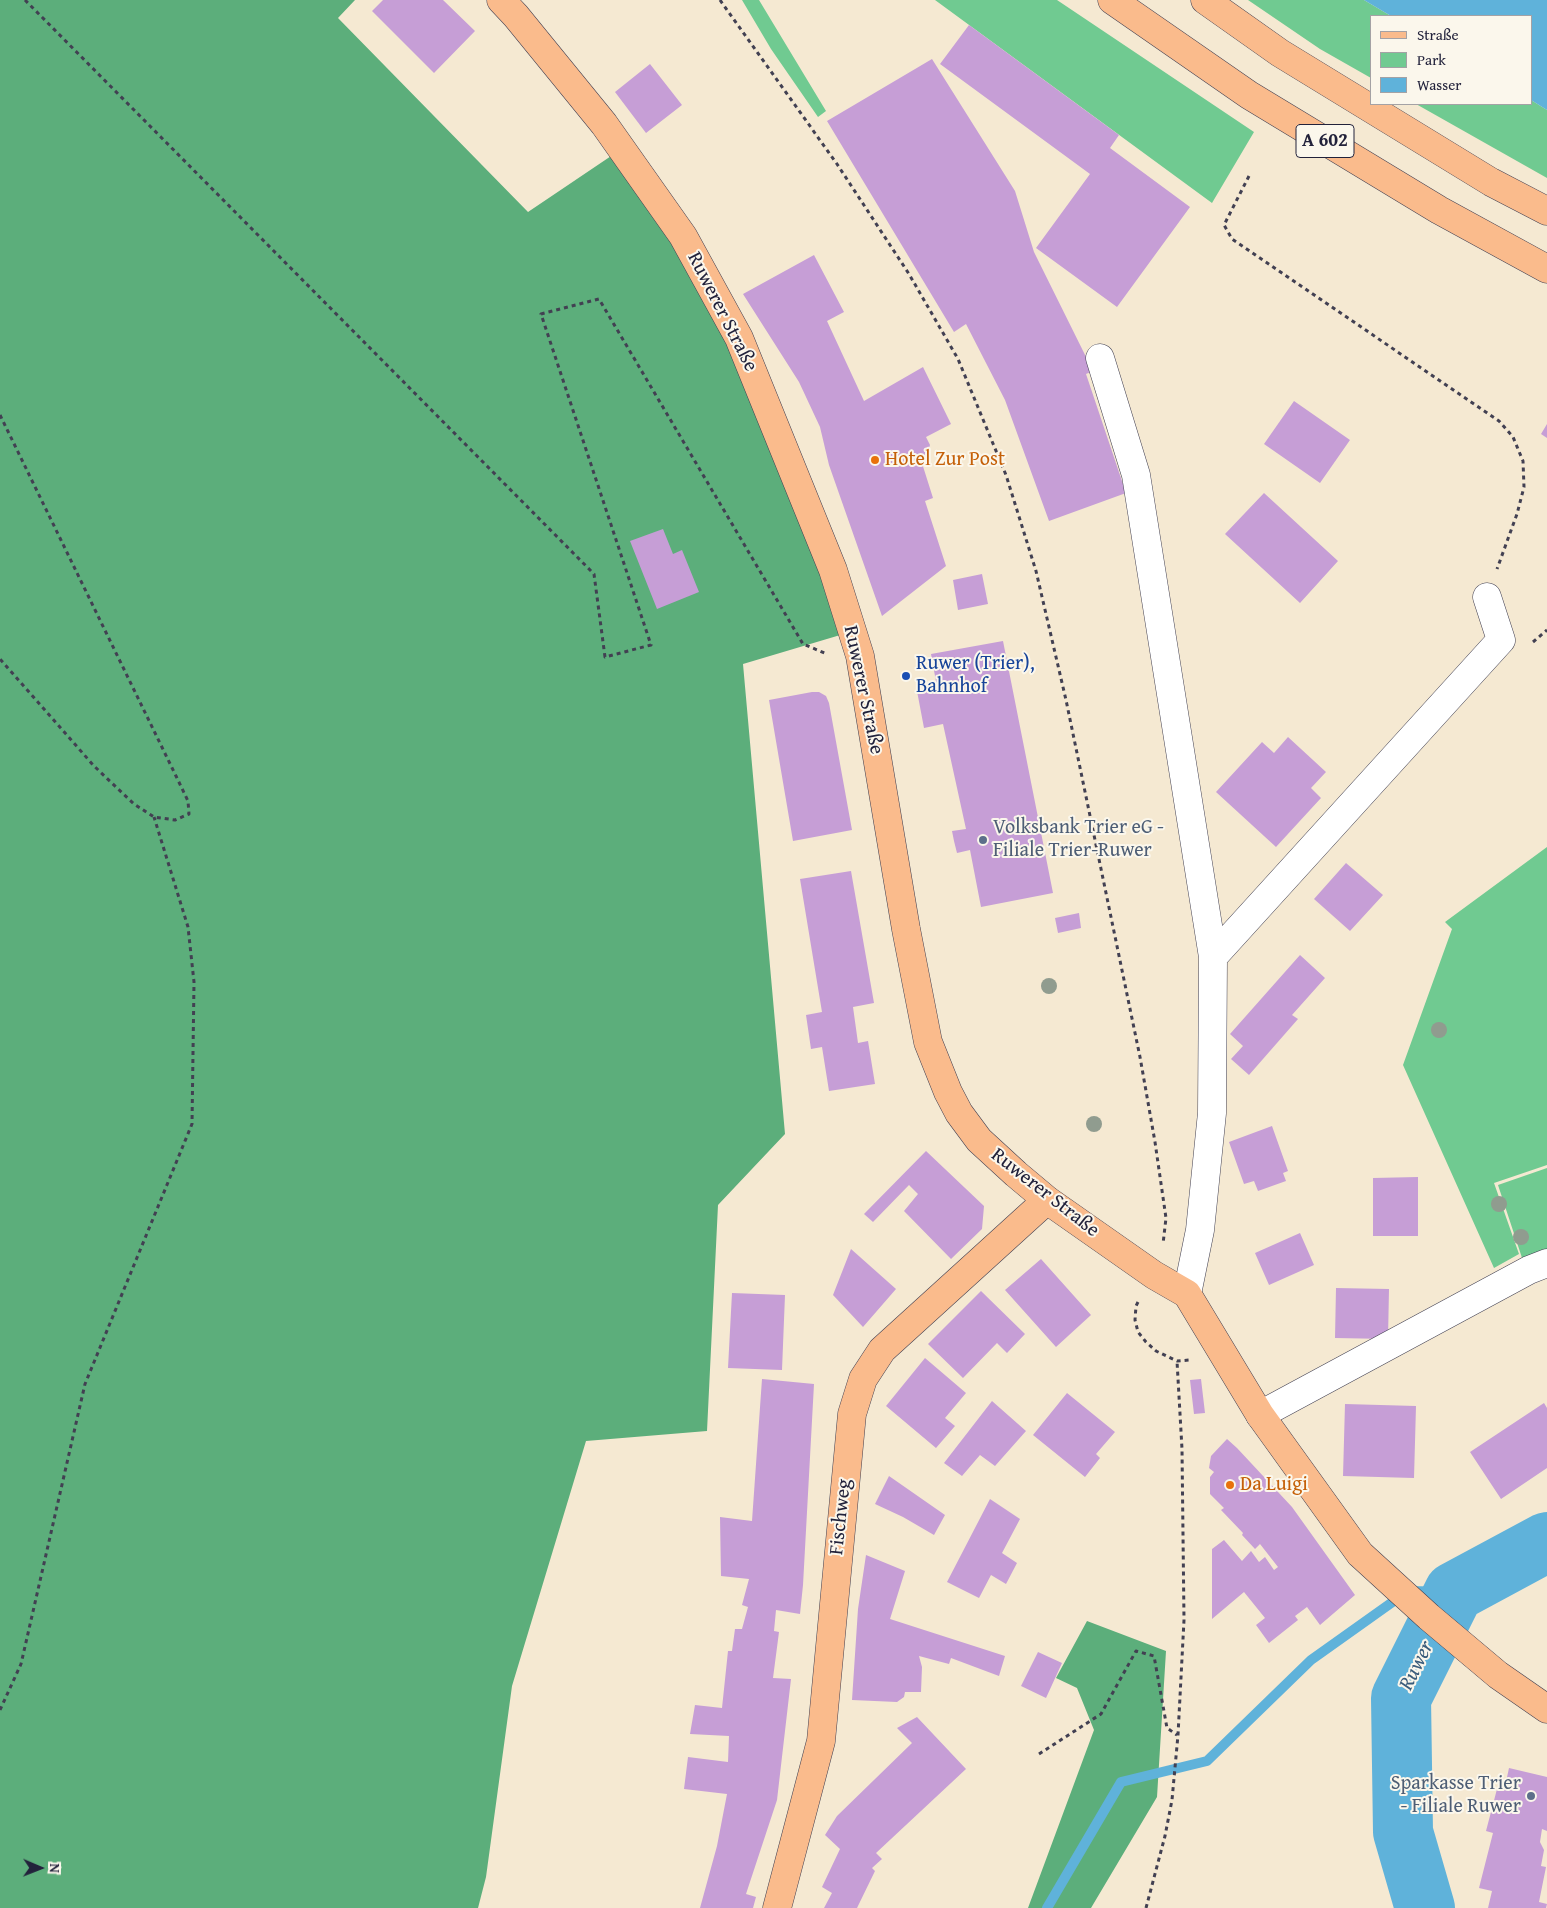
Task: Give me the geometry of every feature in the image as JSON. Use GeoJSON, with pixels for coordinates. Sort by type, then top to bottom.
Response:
{"type":"FeatureCollection","features":[{"type":"Feature","properties":{"kind":"main road","name":"Ruwerer Straße"},"geometry":{"type":"LineString","coordinates":[[501,0],[604,124],[683,236],[739,338],[833,570],[860,656],[906,929],[928,1042],[948,1092],[959,1113],[979,1140],[1047,1200],[1154,1275],[1187,1294],[1260,1415],[1360,1554],[1429,1617],[1498,1675],[1547,1708]]}},
{"type":"Feature","properties":{"kind":"main road","name":"A 602"},"geometry":{"type":"LineString","coordinates":[[1112,0],[1258,100],[1439,210],[1547,269]]}},
{"type":"Feature","properties":{"kind":"main road","name":"A 602"},"geometry":{"type":"LineString","coordinates":[[1205,0],[1280,53],[1491,182],[1547,211]]}},
{"type":"Feature","properties":{"kind":"main road","name":"Fischweg"},"geometry":{"type":"LineString","coordinates":[[777,1908],[821,1741],[852,1414],[863,1379],[882,1350],[1047,1200]]}},
{"type":"Feature","properties":{"kind":"street"},"geometry":{"type":"LineString","coordinates":[[1100,358],[1136,475],[1213,957],[1212,1113],[1200,1230],[1187,1294]]}},
{"type":"Feature","properties":{"kind":"street"},"geometry":{"type":"LineString","coordinates":[[1213,957],[1501,640],[1487,597]]}},
{"type":"Feature","properties":{"kind":"street"},"geometry":{"type":"LineString","coordinates":[[1260,1415],[1521,1274],[1547,1262]]}},
{"type":"Feature","properties":{"kind":"path"},"geometry":{"type":"LineString","coordinates":[[25,0],[594,574],[605,657],[652,646],[541,314],[599,299],[803,644],[826,654],[860,656]]}},
{"type":"Feature","properties":{"kind":"path"},"geometry":{"type":"LineString","coordinates":[[720,0],[837,164],[909,274],[958,359],[1006,475],[1036,571],[1066,700],[1140,1057],[1166,1218]]}},
{"type":"Feature","properties":{"kind":"path"},"geometry":{"type":"LineString","coordinates":[[1249,176],[1224,225],[1232,239],[1499,420],[1513,437],[1524,461],[1524,487],[1517,514],[1487,597]]}},
{"type":"Feature","properties":{"kind":"path"},"geometry":{"type":"LineString","coordinates":[[0,415],[188,801],[189,814],[175,820],[154,817],[134,804],[94,766],[0,658]]}},
{"type":"Feature","properties":{"kind":"path"},"geometry":{"type":"LineString","coordinates":[[0,1710],[21,1664],[85,1384],[192,1124],[194,982],[188,927],[154,817]]}},
{"type":"Feature","properties":{"kind":"path"},"geometry":{"type":"LineString","coordinates":[[1146,1908],[1165,1836],[1172,1800],[1178,1735],[1184,1620],[1182,1449],[1176,1361]]}},
{"type":"Feature","properties":{"kind":"path"},"geometry":{"type":"LineString","coordinates":[[1039,1754],[1101,1714],[1136,1651],[1154,1656],[1167,1728],[1178,1735]]}},
{"type":"Feature","properties":{"kind":"green space"},"geometry":{"type":"Polygon","coordinates":[[[0,0],[355,0],[338,18],[528,212],[620,150],[685,236],[847,633],[743,664],[785,1134],[718,1205],[707,1431],[586,1441],[512,1686],[486,1877],[478,1908],[0,1908],[0,0]]]}},
{"type":"Feature","properties":{"kind":"green space"},"geometry":{"type":"Polygon","coordinates":[[[742,0],[759,0],[826,111],[818,117],[771,49],[742,0]]]}},
{"type":"Feature","properties":{"kind":"green space"},"geometry":{"type":"Polygon","coordinates":[[[935,0],[1057,0],[1254,132],[1212,203],[935,0]]]}},
{"type":"Feature","properties":{"kind":"green space"},"geometry":{"type":"Polygon","coordinates":[[[1248,0],[1364,0],[1389,15],[1370,15],[1370,77],[1320,49],[1248,0]]]}},
{"type":"Feature","properties":{"kind":"green space"},"geometry":{"type":"Polygon","coordinates":[[[1532,101],[1547,110],[1547,178],[1418,105],[1532,105],[1532,101]]]}},
{"type":"Feature","properties":{"kind":"green space"},"geometry":{"type":"Polygon","coordinates":[[[1547,847],[1547,1165],[1494,1183],[1519,1254],[1494,1268],[1403,1065],[1452,929],[1445,922],[1547,847]]]}},
{"type":"Feature","properties":{"kind":"green space"},"geometry":{"type":"Polygon","coordinates":[[[1547,1168],[1547,1259],[1525,1267],[1498,1185],[1547,1168]]]}},
{"type":"Feature","properties":{"kind":"green space"},"geometry":{"type":"Polygon","coordinates":[[[1087,1621],[1166,1651],[1157,1797],[1091,1908],[1028,1908],[1094,1730],[1077,1688],[1056,1678],[1087,1621]]]}},
{"type":"Feature","properties":{"kind":"water"},"geometry":{"type":"Polygon","coordinates":[[[1364,0],[1547,0],[1547,110],[1532,101],[1532,15],[1389,15],[1364,0]]]}},
{"type":"Feature","properties":{"kind":"building"},"geometry":{"type":"Polygon","coordinates":[[[383,0],[443,0],[475,31],[434,73],[372,11],[383,0]]]}},
{"type":"Feature","properties":{"kind":"building"},"geometry":{"type":"Polygon","coordinates":[[[969,25],[1119,135],[1110,148],[1190,207],[1117,307],[1036,248],[1090,174],[940,64],[969,25]]]}},
{"type":"Feature","properties":{"kind":"building"},"geometry":{"type":"Polygon","coordinates":[[[932,59],[1015,191],[1034,252],[1093,371],[1086,374],[1126,493],[1049,521],[1005,400],[966,324],[954,332],[827,121],[932,59]]]}},
{"type":"Feature","properties":{"kind":"building"},"geometry":{"type":"Polygon","coordinates":[[[650,64],[682,105],[646,133],[615,92],[650,64]]]}},
{"type":"Feature","properties":{"kind":"building"},"geometry":{"type":"Polygon","coordinates":[[[814,255],[844,312],[827,321],[864,401],[923,367],[951,424],[926,437],[930,445],[925,459],[921,460],[933,498],[925,501],[946,566],[882,616],[829,465],[820,427],[799,382],[743,294],[814,255]]]}},
{"type":"Feature","properties":{"kind":"building"},"geometry":{"type":"Polygon","coordinates":[[[1294,401],[1350,440],[1320,483],[1264,444],[1294,401]]]}},
{"type":"Feature","properties":{"kind":"building"},"geometry":{"type":"Polygon","coordinates":[[[1547,424],[1547,438],[1541,434],[1547,424]]]}},
{"type":"Feature","properties":{"kind":"building"},"geometry":{"type":"Polygon","coordinates":[[[1264,493],[1338,561],[1300,603],[1225,534],[1264,493]]]}},
{"type":"Feature","properties":{"kind":"building"},"geometry":{"type":"Polygon","coordinates":[[[663,529],[673,554],[682,550],[699,592],[657,609],[630,541],[663,529]]]}},
{"type":"Feature","properties":{"kind":"building"},"geometry":{"type":"Polygon","coordinates":[[[982,574],[988,604],[958,610],[953,580],[982,574]]]}},
{"type":"Feature","properties":{"kind":"building"},"geometry":{"type":"Polygon","coordinates":[[[1003,641],[1053,893],[981,907],[970,850],[957,853],[954,841],[952,831],[966,829],[943,724],[924,728],[917,691],[937,687],[931,654],[1003,641]]]}},
{"type":"Feature","properties":{"kind":"building"},"geometry":{"type":"Polygon","coordinates":[[[819,692],[826,696],[829,703],[852,830],[793,841],[769,700],[819,692]]]}},
{"type":"Feature","properties":{"kind":"building"},"geometry":{"type":"Polygon","coordinates":[[[1288,737],[1326,772],[1311,788],[1321,798],[1276,847],[1216,792],[1262,742],[1274,753],[1288,737]]]}},
{"type":"Feature","properties":{"kind":"building"},"geometry":{"type":"Polygon","coordinates":[[[1346,863],[1383,895],[1350,931],[1314,899],[1346,863]]]}},
{"type":"Feature","properties":{"kind":"building"},"geometry":{"type":"Polygon","coordinates":[[[851,871],[874,1003],[853,1007],[858,1043],[868,1041],[875,1084],[829,1091],[822,1047],[811,1049],[806,1015],[822,1012],[800,879],[851,871]]]}},
{"type":"Feature","properties":{"kind":"building"},"geometry":{"type":"Polygon","coordinates":[[[1079,913],[1081,928],[1058,933],[1055,918],[1079,913]]]}},
{"type":"Feature","properties":{"kind":"building"},"geometry":{"type":"Polygon","coordinates":[[[1300,955],[1325,978],[1292,1015],[1298,1019],[1249,1075],[1231,1059],[1243,1046],[1230,1034],[1300,955]]]}},
{"type":"Feature","properties":{"kind":"building"},"geometry":{"type":"Polygon","coordinates":[[[1272,1126],[1288,1171],[1283,1173],[1286,1181],[1258,1191],[1254,1181],[1244,1184],[1229,1142],[1272,1126]]]}},
{"type":"Feature","properties":{"kind":"building"},"geometry":{"type":"Polygon","coordinates":[[[926,1151],[984,1206],[982,1229],[951,1259],[904,1211],[918,1194],[909,1185],[873,1222],[864,1214],[926,1151]]]}},
{"type":"Feature","properties":{"kind":"building"},"geometry":{"type":"Polygon","coordinates":[[[1418,1177],[1418,1236],[1373,1236],[1373,1178],[1418,1177]]]}},
{"type":"Feature","properties":{"kind":"building"},"geometry":{"type":"Polygon","coordinates":[[[1300,1233],[1314,1265],[1269,1285],[1255,1253],[1300,1233]]]}},
{"type":"Feature","properties":{"kind":"building"},"geometry":{"type":"Polygon","coordinates":[[[851,1249],[896,1289],[863,1327],[833,1295],[851,1249]]]}},
{"type":"Feature","properties":{"kind":"building"},"geometry":{"type":"Polygon","coordinates":[[[1041,1259],[1091,1315],[1056,1347],[1005,1290],[1041,1259]]]}},
{"type":"Feature","properties":{"kind":"building"},"geometry":{"type":"Polygon","coordinates":[[[1336,1288],[1389,1289],[1388,1339],[1335,1338],[1336,1288]]]}},
{"type":"Feature","properties":{"kind":"building"},"geometry":{"type":"Polygon","coordinates":[[[981,1291],[1025,1334],[1007,1353],[997,1343],[963,1378],[928,1344],[981,1291]]]}},
{"type":"Feature","properties":{"kind":"building"},"geometry":{"type":"Polygon","coordinates":[[[732,1293],[785,1295],[782,1370],[728,1368],[732,1293]]]}},
{"type":"Feature","properties":{"kind":"building"},"geometry":{"type":"Polygon","coordinates":[[[925,1358],[966,1393],[945,1418],[955,1426],[936,1448],[886,1406],[925,1358]]]}},
{"type":"Feature","properties":{"kind":"building"},"geometry":{"type":"Polygon","coordinates":[[[762,1379],[814,1384],[800,1614],[776,1610],[774,1631],[779,1632],[773,1678],[791,1679],[777,1800],[746,1894],[756,1897],[753,1908],[700,1908],[717,1846],[727,1794],[684,1789],[688,1757],[728,1762],[729,1736],[690,1734],[695,1705],[722,1708],[728,1651],[732,1651],[735,1629],[742,1629],[748,1607],[742,1605],[749,1579],[721,1576],[720,1517],[752,1521],[762,1379]]]}},
{"type":"Feature","properties":{"kind":"building"},"geometry":{"type":"Polygon","coordinates":[[[1201,1379],[1205,1413],[1194,1414],[1190,1380],[1201,1379]]]}},
{"type":"Feature","properties":{"kind":"building"},"geometry":{"type":"Polygon","coordinates":[[[1067,1393],[1115,1432],[1096,1454],[1100,1458],[1085,1477],[1033,1435],[1067,1393]]]}},
{"type":"Feature","properties":{"kind":"building"},"geometry":{"type":"Polygon","coordinates":[[[992,1401],[1026,1431],[995,1466],[980,1455],[962,1476],[944,1463],[992,1401]]]}},
{"type":"Feature","properties":{"kind":"building"},"geometry":{"type":"Polygon","coordinates":[[[1544,1403],[1547,1408],[1547,1468],[1501,1499],[1470,1452],[1544,1403]]]}},
{"type":"Feature","properties":{"kind":"building"},"geometry":{"type":"Polygon","coordinates":[[[1345,1404],[1416,1406],[1414,1478],[1343,1476],[1345,1404]]]}},
{"type":"Feature","properties":{"kind":"building"},"geometry":{"type":"Polygon","coordinates":[[[1227,1439],[1292,1507],[1355,1595],[1320,1625],[1307,1607],[1295,1616],[1298,1620],[1269,1643],[1256,1625],[1265,1618],[1244,1592],[1212,1619],[1212,1549],[1224,1540],[1242,1561],[1251,1551],[1259,1562],[1265,1557],[1274,1570],[1278,1567],[1260,1544],[1255,1549],[1221,1510],[1224,1508],[1210,1494],[1210,1477],[1214,1472],[1209,1468],[1211,1456],[1227,1439]]]}},
{"type":"Feature","properties":{"kind":"building"},"geometry":{"type":"Polygon","coordinates":[[[889,1476],[945,1515],[934,1535],[903,1517],[875,1504],[889,1476]]]}},
{"type":"Feature","properties":{"kind":"building"},"geometry":{"type":"Polygon","coordinates":[[[990,1499],[1020,1519],[1002,1553],[1017,1563],[1006,1584],[991,1575],[979,1598],[947,1582],[990,1499]]]}},
{"type":"Feature","properties":{"kind":"building"},"geometry":{"type":"Polygon","coordinates":[[[866,1555],[905,1571],[890,1619],[1005,1656],[999,1676],[951,1658],[949,1664],[919,1656],[922,1667],[921,1692],[905,1692],[904,1697],[897,1702],[852,1700],[858,1609],[866,1555]]]}},
{"type":"Feature","properties":{"kind":"building"},"geometry":{"type":"Polygon","coordinates":[[[1038,1652],[1062,1663],[1046,1698],[1021,1686],[1038,1652]]]}},
{"type":"Feature","properties":{"kind":"building"},"geometry":{"type":"Polygon","coordinates":[[[917,1717],[966,1769],[876,1853],[882,1859],[872,1868],[875,1871],[857,1908],[824,1908],[832,1893],[822,1887],[840,1849],[825,1835],[837,1816],[912,1743],[897,1728],[917,1717]]]}},
{"type":"Feature","properties":{"kind":"building"},"geometry":{"type":"Polygon","coordinates":[[[1509,1768],[1547,1777],[1547,1831],[1542,1829],[1540,1842],[1544,1850],[1541,1866],[1546,1867],[1539,1902],[1547,1904],[1546,1908],[1488,1908],[1492,1891],[1479,1888],[1493,1833],[1486,1831],[1497,1789],[1504,1791],[1509,1768]]]}},
{"type":"Feature","properties":{"kind":"waterway","name":"Ruwer"},"geometry":{"type":"LineString","coordinates":[[1425,1908],[1403,1832],[1401,1698],[1454,1592],[1547,1542]]}},
{"type":"Feature","properties":{"kind":"waterway"},"geometry":{"type":"LineString","coordinates":[[1047,1908],[1121,1782],[1207,1761],[1311,1660],[1408,1591],[1454,1592]]}},
{"type":"Feature","properties":{"kind":"place","name":"Hotel Zur Post"},"geometry":{"type":"Point","coordinates":[875,460]}},
{"type":"Feature","properties":{"kind":"place","name":"Ruwer (Trier), Bahnhof"},"geometry":{"type":"Point","coordinates":[906,676]}},
{"type":"Feature","properties":{"kind":"place","name":"Volksbank Trier eG - Filiale Trier-Ruwer"},"geometry":{"type":"Point","coordinates":[983,840]}},
{"type":"Feature","properties":{"kind":"place","name":"Da Luigi"},"geometry":{"type":"Point","coordinates":[1230,1485]}},
{"type":"Feature","properties":{"kind":"place","name":"Sparkasse Trier - Filiale Ruwer"},"geometry":{"type":"Point","coordinates":[1531,1796]}}]}
